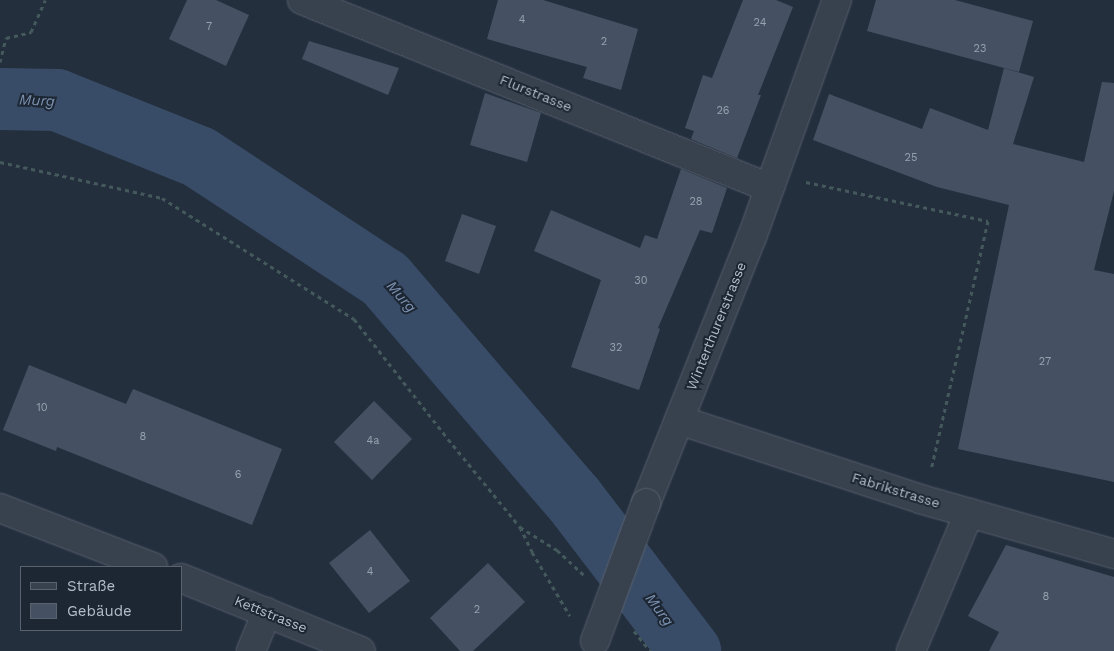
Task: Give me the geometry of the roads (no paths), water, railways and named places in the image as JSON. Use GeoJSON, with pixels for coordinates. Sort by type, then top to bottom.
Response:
{"type":"FeatureCollection","features":[{"type":"Feature","properties":{"kind":"street","name":"Flurstrasse"},"geometry":{"type":"LineString","coordinates":[[302,0],[558,101],[770,188]]}},
{"type":"Feature","properties":{"kind":"street","name":"Winterthurerstrasse"},"geometry":{"type":"LineString","coordinates":[[593,646],[646,503],[770,188],[837,0]]}},
{"type":"Feature","properties":{"kind":"street","name":"Fabrikstrasse"},"geometry":{"type":"LineString","coordinates":[[679,420],[877,485],[1114,554]]}},
{"type":"Feature","properties":{"kind":"street"},"geometry":{"type":"LineString","coordinates":[[0,508],[150,566]]}},
{"type":"Feature","properties":{"kind":"street"},"geometry":{"type":"LineString","coordinates":[[911,651],[969,513]]}},
{"type":"Feature","properties":{"kind":"street","name":"Kettstrasse"},"geometry":{"type":"LineString","coordinates":[[182,578],[361,651]]}},
{"type":"Feature","properties":{"kind":"street"},"geometry":{"type":"LineString","coordinates":[[251,651],[268,612]]}},
{"type":"Feature","properties":{"kind":"waterway","name":"Murg"},"geometry":{"type":"LineString","coordinates":[[0,99],[57,100],[199,157],[385,279],[573,498],[690,651]]}}]}
